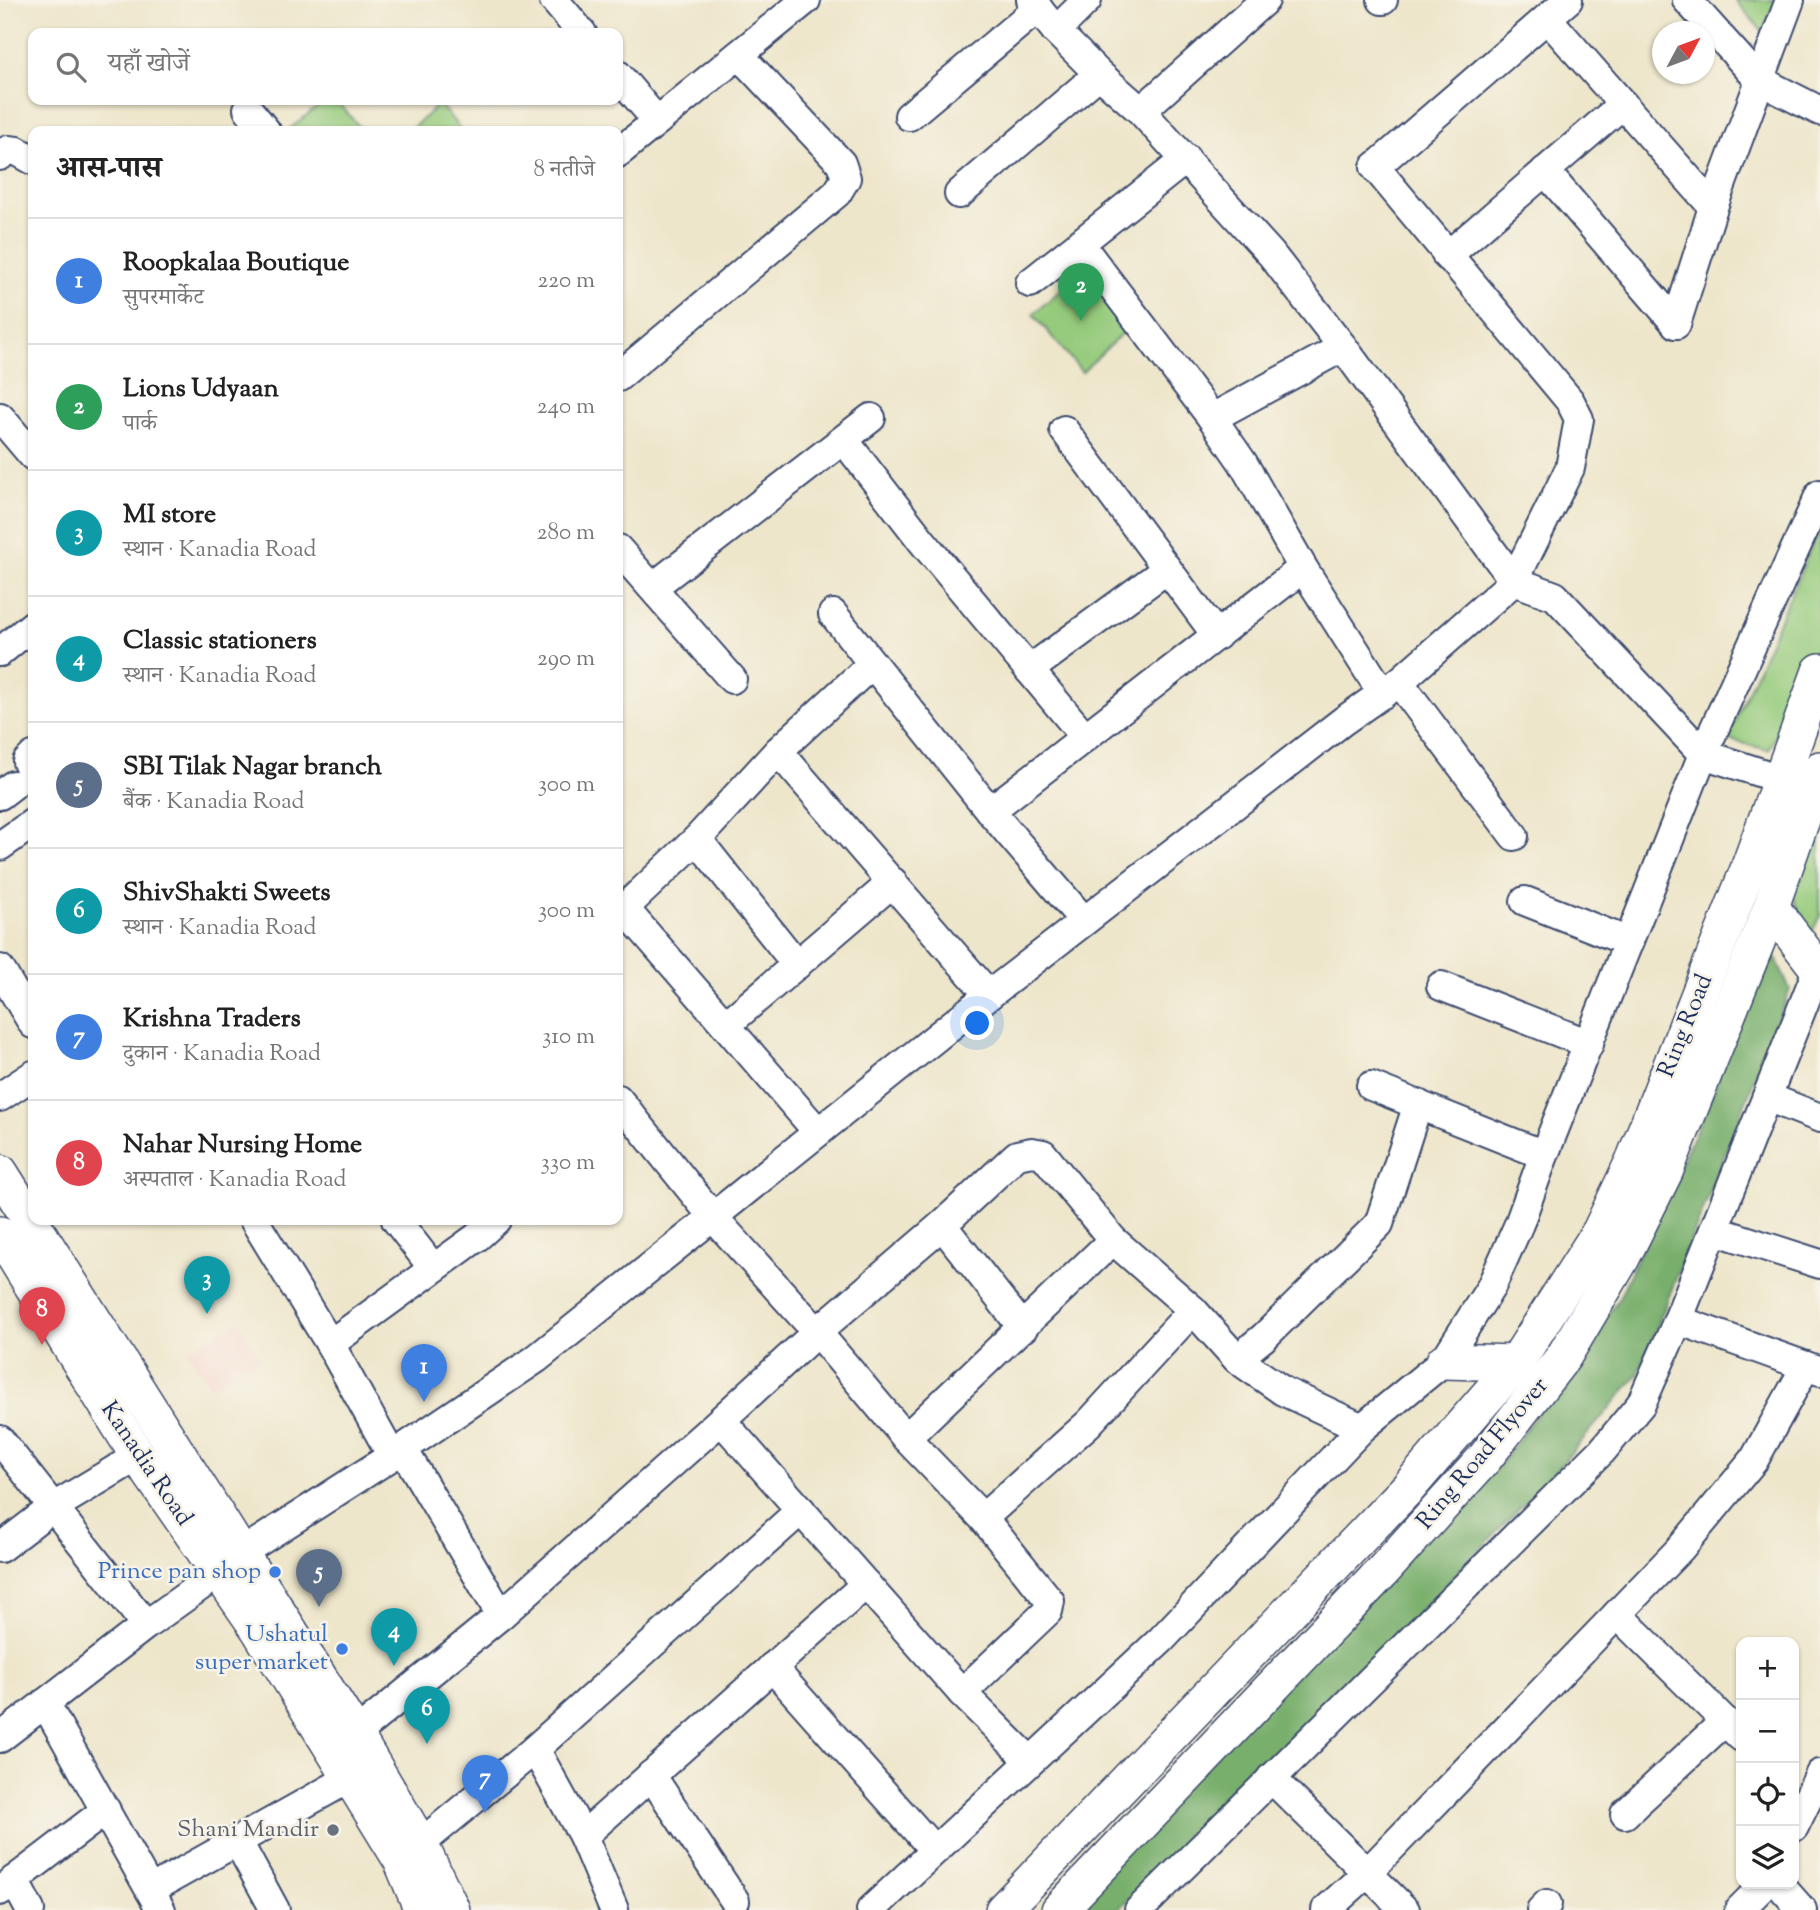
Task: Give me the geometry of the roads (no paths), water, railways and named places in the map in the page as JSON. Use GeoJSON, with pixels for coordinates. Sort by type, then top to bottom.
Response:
{"type":"FeatureCollection","features":[{"type":"Feature","properties":{"kind":"main road","name":"Ring Road"},"geometry":{"type":"LineString","coordinates":[[1516,1363],[1600,1231],[1628,1171],[1747,872],[1820,671]]}},
{"type":"Feature","properties":{"kind":"main road"},"geometry":{"type":"LineString","coordinates":[[1819,966],[1771,907],[1820,769]]}},
{"type":"Feature","properties":{"kind":"main road","name":"Ring Road Flyover"},"geometry":{"type":"LineString","coordinates":[[1059,1910],[1382,1572],[1484,1459],[1570,1345],[1622,1258],[1665,1172],[1771,907]]}},
{"type":"Feature","properties":{"kind":"main road"},"geometry":{"type":"LineString","coordinates":[[3,1181],[28,1223]]}},
{"type":"Feature","properties":{"kind":"main road"},"geometry":{"type":"LineString","coordinates":[[29,1225],[230,1562],[355,1734],[421,1844],[452,1910]]}},
{"type":"Feature","properties":{"kind":"main road","name":"Kanadia Road"},"geometry":{"type":"LineString","coordinates":[[0,1234],[138,1456],[230,1562],[259,1630],[401,1860],[422,1910]]}},
{"type":"Feature","properties":{"kind":"main road"},"geometry":{"type":"LineString","coordinates":[[1444,1361],[1516,1363]]}},
{"type":"Feature","properties":{"kind":"main road","name":"Ring Road Flyover"},"geometry":{"type":"LineString","coordinates":[[1003,1910],[1408,1488],[1516,1363]]}},
{"type":"Feature","properties":{"kind":"street"},"geometry":{"type":"LineString","coordinates":[[554,0],[578,28]]}},
{"type":"Feature","properties":{"kind":"street"},"geometry":{"type":"LineString","coordinates":[[623,149],[806,0]]}},
{"type":"Feature","properties":{"kind":"street"},"geometry":{"type":"LineString","coordinates":[[1056,31],[1087,0]]}},
{"type":"Feature","properties":{"kind":"street"},"geometry":{"type":"LineString","coordinates":[[1141,111],[1265,0]]}},
{"type":"Feature","properties":{"kind":"street"},"geometry":{"type":"LineString","coordinates":[[0,1738],[230,1562],[536,1359],[989,995],[1343,721],[1391,688],[1514,581],[1570,468],[1579,419],[1570,401],[1375,167],[1568,0]]}},
{"type":"Feature","properties":{"kind":"street"},"geometry":{"type":"LineString","coordinates":[[1687,0],[1759,80],[1820,111]]}},
{"type":"Feature","properties":{"kind":"street"},"geometry":{"type":"LineString","coordinates":[[1545,171],[1676,324],[1713,207],[1790,0]]}},
{"type":"Feature","properties":{"kind":"street"},"geometry":{"type":"LineString","coordinates":[[909,116],[1034,4],[1056,31],[1141,111],[1271,254],[1343,347],[1514,581],[1555,596],[1703,754],[1780,779]]}},
{"type":"Feature","properties":{"kind":"street"},"geometry":{"type":"LineString","coordinates":[[1547,18],[1713,207]]}},
{"type":"Feature","properties":{"kind":"street"},"geometry":{"type":"LineString","coordinates":[[623,373],[837,192],[846,178],[841,163],[739,55]]}},
{"type":"Feature","properties":{"kind":"street"},"geometry":{"type":"LineString","coordinates":[[959,194],[1099,74]]}},
{"type":"Feature","properties":{"kind":"street"},"geometry":{"type":"LineString","coordinates":[[623,81],[657,121]]}},
{"type":"Feature","properties":{"kind":"street"},"geometry":{"type":"LineString","coordinates":[[1447,256],[1623,104]]}},
{"type":"Feature","properties":{"kind":"street"},"geometry":{"type":"LineString","coordinates":[[248,109],[263,126]]}},
{"type":"Feature","properties":{"kind":"street"},"geometry":{"type":"LineString","coordinates":[[0,156],[8,150],[17,151],[28,157]]}},
{"type":"Feature","properties":{"kind":"street"},"geometry":{"type":"LineString","coordinates":[[1030,283],[1186,159]]}},
{"type":"Feature","properties":{"kind":"street"},"geometry":{"type":"LineString","coordinates":[[1080,244],[1243,463],[1303,568],[1391,688],[1514,836]]}},
{"type":"Feature","properties":{"kind":"street"},"geometry":{"type":"LineString","coordinates":[[1212,418],[1343,347]]}},
{"type":"Feature","properties":{"kind":"street"},"geometry":{"type":"LineString","coordinates":[[0,417],[28,450]]}},
{"type":"Feature","properties":{"kind":"street"},"geometry":{"type":"LineString","coordinates":[[653,587],[872,418]]}},
{"type":"Feature","properties":{"kind":"street"},"geometry":{"type":"LineString","coordinates":[[1064,430],[1217,636]]}},
{"type":"Feature","properties":{"kind":"street"},"geometry":{"type":"LineString","coordinates":[[844,440],[922,541],[1085,737]]}},
{"type":"Feature","properties":{"kind":"street"},"geometry":{"type":"LineString","coordinates":[[871,1910],[1161,1640],[1362,1428],[1444,1361],[1491,1287],[1519,1224],[1703,754],[1820,494]]}},
{"type":"Feature","properties":{"kind":"street"},"geometry":{"type":"LineString","coordinates":[[623,554],[732,678]]}},
{"type":"Feature","properties":{"kind":"street"},"geometry":{"type":"LineString","coordinates":[[990,811],[1303,568]]}},
{"type":"Feature","properties":{"kind":"street"},"geometry":{"type":"LineString","coordinates":[[1029,670],[1167,569]]}},
{"type":"Feature","properties":{"kind":"street"},"geometry":{"type":"LineString","coordinates":[[832,614],[990,811],[1084,922]]}},
{"type":"Feature","properties":{"kind":"street"},"geometry":{"type":"LineString","coordinates":[[0,652],[28,629]]}},
{"type":"Feature","properties":{"kind":"street"},"geometry":{"type":"LineString","coordinates":[[623,909],[697,839],[778,751],[872,663]]}},
{"type":"Feature","properties":{"kind":"street"},"geometry":{"type":"LineString","coordinates":[[778,751],[989,995]]}},
{"type":"Feature","properties":{"kind":"street"},"geometry":{"type":"LineString","coordinates":[[15,784],[28,761]]}},
{"type":"Feature","properties":{"kind":"street"},"geometry":{"type":"LineString","coordinates":[[0,846],[28,826]]}},
{"type":"Feature","properties":{"kind":"street"},"geometry":{"type":"LineString","coordinates":[[697,839],[797,965]]}},
{"type":"Feature","properties":{"kind":"street"},"geometry":{"type":"LineString","coordinates":[[726,1025],[893,882]]}},
{"type":"Feature","properties":{"kind":"street"},"geometry":{"type":"LineString","coordinates":[[1525,901],[1629,943]]}},
{"type":"Feature","properties":{"kind":"street"},"geometry":{"type":"LineString","coordinates":[[623,913],[726,1025],[818,1132]]}},
{"type":"Feature","properties":{"kind":"street"},"geometry":{"type":"LineString","coordinates":[[1139,1910],[1602,1451],[1640,1404],[1678,1320],[1819,966]]}},
{"type":"Feature","properties":{"kind":"street"},"geometry":{"type":"LineString","coordinates":[[0,969],[28,1016]]}},
{"type":"Feature","properties":{"kind":"street"},"geometry":{"type":"LineString","coordinates":[[1441,986],[1589,1044]]}},
{"type":"Feature","properties":{"kind":"street"},"geometry":{"type":"LineString","coordinates":[[0,1097],[28,1078]]}},
{"type":"Feature","properties":{"kind":"street"},"geometry":{"type":"LineString","coordinates":[[1371,1086],[1544,1155]]}},
{"type":"Feature","properties":{"kind":"street"},"geometry":{"type":"LineString","coordinates":[[1767,1097],[1820,1118]]}},
{"type":"Feature","properties":{"kind":"street"},"geometry":{"type":"LineString","coordinates":[[1237,1359],[1264,1337],[1380,1224],[1418,1104]]}},
{"type":"Feature","properties":{"kind":"street"},"geometry":{"type":"LineString","coordinates":[[623,1110],[906,1437],[983,1518],[1049,1601],[1048,1611],[962,1693]]}},
{"type":"Feature","properties":{"kind":"street"},"geometry":{"type":"LineString","coordinates":[[355,1734],[501,1615],[817,1332],[942,1225],[1017,1155],[1032,1152],[1048,1158],[1113,1240],[1194,1310],[1237,1359],[1283,1391],[1362,1428]]}},
{"type":"Feature","properties":{"kind":"street"},"geometry":{"type":"LineString","coordinates":[[259,1225],[330,1344],[501,1615]]}},
{"type":"Feature","properties":{"kind":"street"},"geometry":{"type":"LineString","coordinates":[[400,1225],[433,1268]]}},
{"type":"Feature","properties":{"kind":"street"},"geometry":{"type":"LineString","coordinates":[[330,1344],[490,1225]]}},
{"type":"Feature","properties":{"kind":"street"},"geometry":{"type":"LineString","coordinates":[[942,1225],[1023,1328]]}},
{"type":"Feature","properties":{"kind":"street"},"geometry":{"type":"LineString","coordinates":[[1714,1230],[1820,1264]]}},
{"type":"Feature","properties":{"kind":"street"},"geometry":{"type":"LineString","coordinates":[[906,1437],[1113,1240]]}},
{"type":"Feature","properties":{"kind":"street"},"geometry":{"type":"LineString","coordinates":[[983,1518],[1089,1423],[1194,1310]]}},
{"type":"Feature","properties":{"kind":"street"},"geometry":{"type":"LineString","coordinates":[[1326,1910],[1367,1872],[1681,1549],[1754,1460],[1813,1368],[1678,1320]]}},
{"type":"Feature","properties":{"kind":"street"},"geometry":{"type":"LineString","coordinates":[[721,1420],[962,1693],[1030,1761]]}},
{"type":"Feature","properties":{"kind":"street"},"geometry":{"type":"LineString","coordinates":[[0,1440],[146,1625]]}},
{"type":"Feature","properties":{"kind":"street"},"geometry":{"type":"LineString","coordinates":[[0,1548],[52,1508],[138,1456]]}},
{"type":"Feature","properties":{"kind":"street"},"geometry":{"type":"LineString","coordinates":[[421,1844],[535,1749],[801,1510]]}},
{"type":"Feature","properties":{"kind":"street"},"geometry":{"type":"LineString","coordinates":[[583,1836],[866,1584]]}},
{"type":"Feature","properties":{"kind":"street"},"geometry":{"type":"LineString","coordinates":[[1617,1615],[1733,1729],[1625,1814]]}},
{"type":"Feature","properties":{"kind":"street"},"geometry":{"type":"LineString","coordinates":[[772,1667],[934,1850]]}},
{"type":"Feature","properties":{"kind":"street"},"geometry":{"type":"LineString","coordinates":[[45,1703],[156,1900],[239,1842],[350,1778]]}},
{"type":"Feature","properties":{"kind":"street"},"geometry":{"type":"LineString","coordinates":[[535,1749],[583,1836],[614,1910]]}},
{"type":"Feature","properties":{"kind":"street"},"geometry":{"type":"LineString","coordinates":[[1800,1794],[1820,1774]]}},
{"type":"Feature","properties":{"kind":"street"},"geometry":{"type":"LineString","coordinates":[[651,1775],[735,1901]]}},
{"type":"Feature","properties":{"kind":"street"},"geometry":{"type":"LineString","coordinates":[[1271,1778],[1405,1910]]}},
{"type":"Feature","properties":{"kind":"street"},"geometry":{"type":"LineString","coordinates":[[30,1910],[7,1885],[106,1810]]}},
{"type":"Feature","properties":{"kind":"street"},"geometry":{"type":"LineString","coordinates":[[239,1842],[275,1910]]}},
{"type":"Feature","properties":{"kind":"street"},"geometry":{"type":"LineString","coordinates":[[1739,1910],[1760,1889]]}},
{"type":"Feature","properties":{"kind":"street"},"geometry":{"type":"LineString","coordinates":[[1773,1889],[1773,1910]]}},
{"type":"Feature","properties":{"kind":"street"},"geometry":{"type":"LineString","coordinates":[[1783,1889],[1802,1910]]}},
{"type":"Feature","properties":{"kind":"place","name":"Lions Udyaan"},"geometry":{"type":"Point","coordinates":[1081,321]}},
{"type":"Feature","properties":{"kind":"place","name":"MI store"},"geometry":{"type":"Point","coordinates":[207,1314]}},
{"type":"Feature","properties":{"kind":"place","name":"Nahar Nursing Home"},"geometry":{"type":"Point","coordinates":[42,1345]}},
{"type":"Feature","properties":{"kind":"place","name":"Roopkalaa Boutique"},"geometry":{"type":"Point","coordinates":[424,1402]}},
{"type":"Feature","properties":{"kind":"place","name":"Prince pan shop"},"geometry":{"type":"Point","coordinates":[275,1572]}},
{"type":"Feature","properties":{"kind":"place","name":"SBI Tilak Nagar branch"},"geometry":{"type":"Point","coordinates":[319,1607]}},
{"type":"Feature","properties":{"kind":"place","name":"Ushatul super market"},"geometry":{"type":"Point","coordinates":[342,1649]}},
{"type":"Feature","properties":{"kind":"place","name":"Classic stationers"},"geometry":{"type":"Point","coordinates":[394,1666]}},
{"type":"Feature","properties":{"kind":"place","name":"ShivShakti Sweets"},"geometry":{"type":"Point","coordinates":[427,1744]}},
{"type":"Feature","properties":{"kind":"place","name":"Krishna Traders"},"geometry":{"type":"Point","coordinates":[485,1813]}},
{"type":"Feature","properties":{"kind":"place","name":"Shani Mandir"},"geometry":{"type":"Point","coordinates":[333,1830]}}]}
